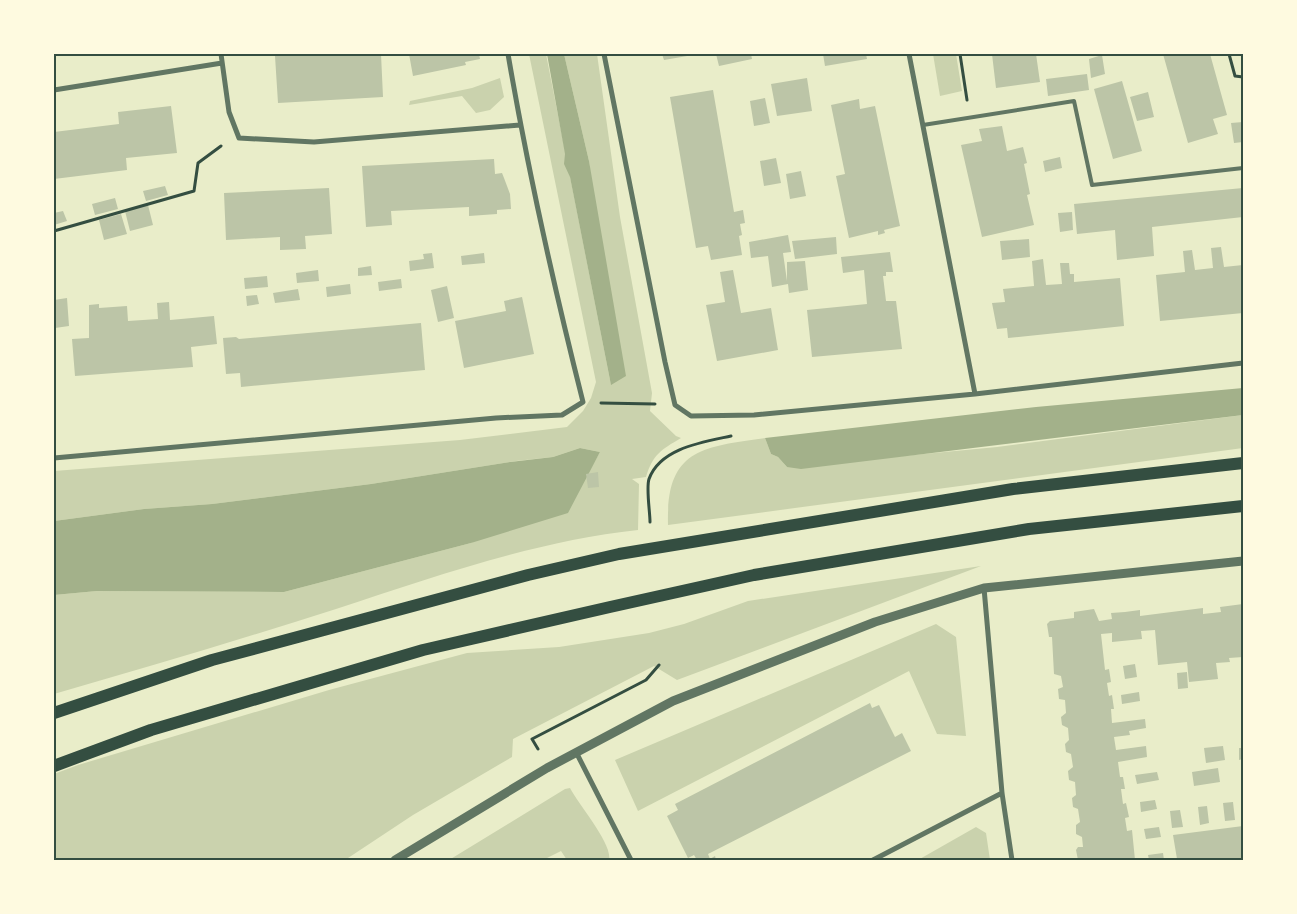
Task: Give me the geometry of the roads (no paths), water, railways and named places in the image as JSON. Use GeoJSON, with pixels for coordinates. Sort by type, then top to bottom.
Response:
{"type":"FeatureCollection","features":[{"type":"Feature","properties":{"kind":"main road"},"geometry":{"type":"LineString","coordinates":[[54,713],[212,660],[528,575],[619,554],[1013,488],[1243,463]]}},
{"type":"Feature","properties":{"kind":"main road"},"geometry":{"type":"LineString","coordinates":[[54,766],[151,730],[423,650],[754,575],[1029,529],[1243,506]]}},
{"type":"Feature","properties":{"kind":"street"},"geometry":{"type":"LineString","coordinates":[[221,54],[228,112],[239,138],[314,142],[520,125]]}},
{"type":"Feature","properties":{"kind":"street"},"geometry":{"type":"LineString","coordinates":[[54,458],[496,418],[562,415],[583,402],[552,276],[520,125],[508,54]]}},
{"type":"Feature","properties":{"kind":"street"},"geometry":{"type":"LineString","coordinates":[[604,54],[665,362],[676,405],[691,416],[754,415],[975,394],[1243,363]]}},
{"type":"Feature","properties":{"kind":"street"},"geometry":{"type":"LineString","coordinates":[[909,54],[975,394]]}},
{"type":"Feature","properties":{"kind":"street"},"geometry":{"type":"LineString","coordinates":[[54,90],[222,63]]}},
{"type":"Feature","properties":{"kind":"street"},"geometry":{"type":"LineString","coordinates":[[395,860],[576,752],[673,701],[875,622],[984,588],[1243,561]]}},
{"type":"Feature","properties":{"kind":"street"},"geometry":{"type":"LineString","coordinates":[[984,588],[1002,792],[1012,860]]}},
{"type":"Feature","properties":{"kind":"street"},"geometry":{"type":"LineString","coordinates":[[576,752],[631,860]]}},
{"type":"Feature","properties":{"kind":"street"},"geometry":{"type":"LineString","coordinates":[[873,860],[1002,792]]}},
{"type":"Feature","properties":{"kind":"lane"},"geometry":{"type":"LineString","coordinates":[[923,125],[1074,101],[1092,185],[1243,168]]}}]}
